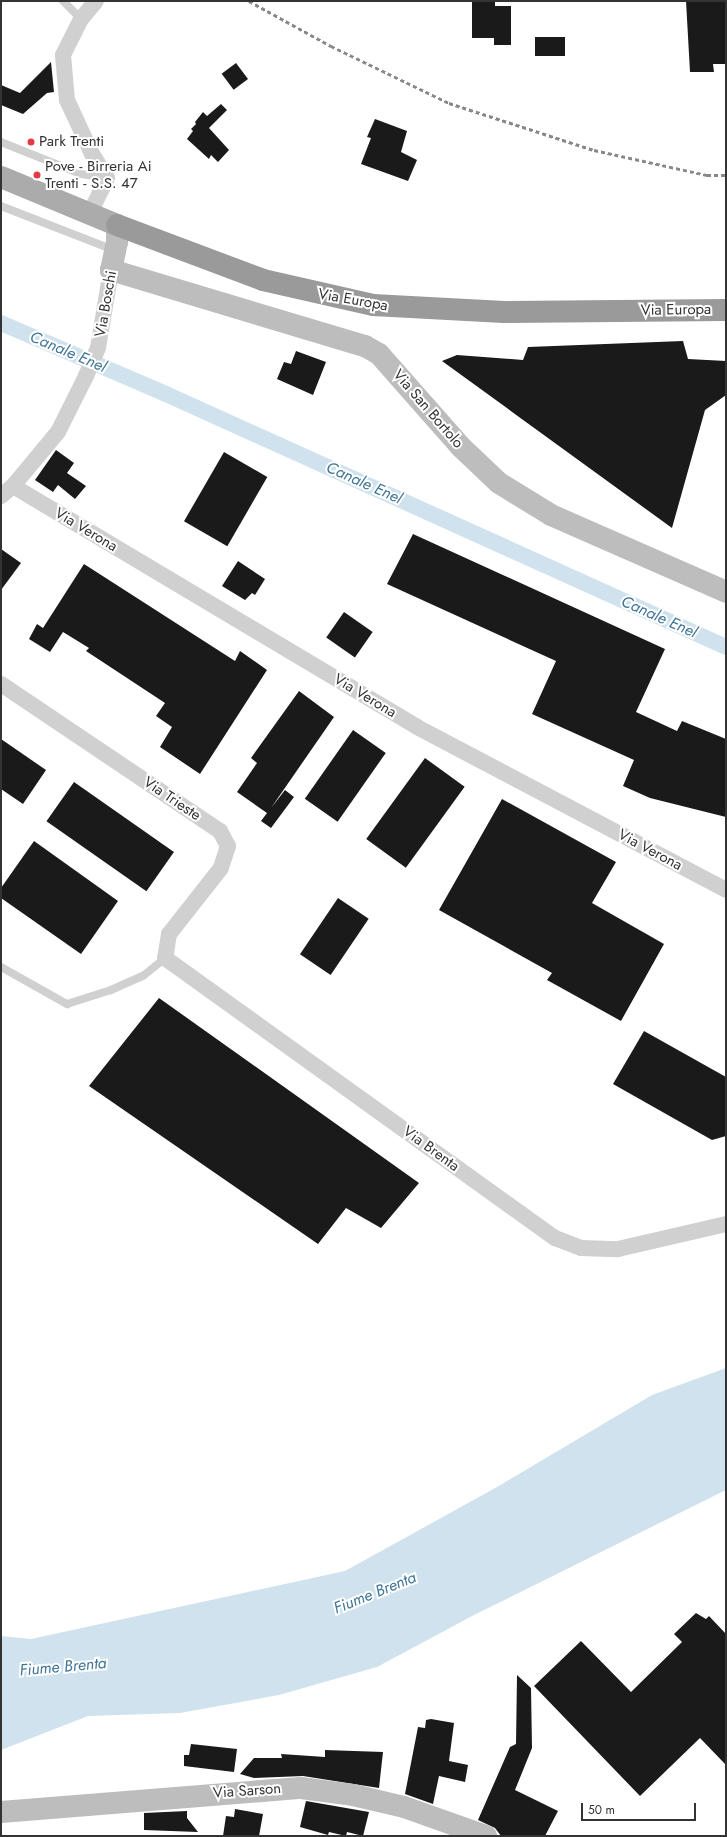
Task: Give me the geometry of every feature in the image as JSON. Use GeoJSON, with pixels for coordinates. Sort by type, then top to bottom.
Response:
{"type":"FeatureCollection","features":[{"type":"Feature","properties":{"kind":"highway","name":"Via Europa"},"geometry":{"type":"LineString","coordinates":[[117,225],[263,280],[374,305],[504,312],[726,310]]}},
{"type":"Feature","properties":{"kind":"main road","name":"Via Europa"},"geometry":{"type":"LineString","coordinates":[[1,177],[117,225]]}},
{"type":"Feature","properties":{"kind":"street"},"geometry":{"type":"LineString","coordinates":[[90,213],[107,178],[92,154],[67,100],[63,55],[81,19],[96,1]]}},
{"type":"Feature","properties":{"kind":"street","name":"Via Boschi"},"geometry":{"type":"LineString","coordinates":[[7,491],[58,432],[86,376],[98,348],[113,260],[117,225]]}},
{"type":"Feature","properties":{"kind":"street","name":"Via San Bortolo"},"geometry":{"type":"LineString","coordinates":[[113,260],[364,346],[379,354],[461,447],[499,483],[550,515],[726,592]]}},
{"type":"Feature","properties":{"kind":"street","name":"Via Verona"},"geometry":{"type":"LineString","coordinates":[[7,491],[418,727],[726,890]]}},
{"type":"Feature","properties":{"kind":"street","name":"Via Trieste"},"geometry":{"type":"LineString","coordinates":[[1,684],[220,831],[228,846],[221,868],[169,934],[165,958]]}},
{"type":"Feature","properties":{"kind":"street","name":"Via Brenta"},"geometry":{"type":"LineString","coordinates":[[165,958],[555,1238],[581,1248],[618,1249],[726,1224]]}},
{"type":"Feature","properties":{"kind":"street","name":"Via Sarson"},"geometry":{"type":"LineString","coordinates":[[1,1812],[301,1788],[353,1795],[404,1807],[486,1836]]}},
{"type":"Feature","properties":{"kind":"lane"},"geometry":{"type":"LineString","coordinates":[[65,2],[81,19]]}},
{"type":"Feature","properties":{"kind":"lane"},"geometry":{"type":"LineString","coordinates":[[1,142],[81,174],[107,178]]}},
{"type":"Feature","properties":{"kind":"lane"},"geometry":{"type":"LineString","coordinates":[[1,206],[113,260]]}},
{"type":"Feature","properties":{"kind":"lane"},"geometry":{"type":"LineString","coordinates":[[1,967],[67,1004],[112,990],[143,976],[165,958]]}},
{"type":"Feature","properties":{"kind":"water","name":"Fiume Brenta"},"geometry":{"type":"Polygon","coordinates":[[[726,1368],[726,1490],[474,1615],[377,1667],[279,1695],[180,1713],[88,1716],[1,1750],[1,1636],[31,1639],[345,1571],[497,1487],[652,1395],[726,1368]]]}},
{"type":"Feature","properties":{"kind":"building"},"geometry":{"type":"Polygon","coordinates":[[[472,1],[495,1],[495,6],[511,6],[511,45],[494,45],[494,38],[472,38],[472,1]]]}},
{"type":"Feature","properties":{"kind":"building"},"geometry":{"type":"Polygon","coordinates":[[[686,1],[726,1],[726,64],[713,64],[714,72],[690,72],[686,1]]]}},
{"type":"Feature","properties":{"kind":"building"},"geometry":{"type":"Polygon","coordinates":[[[535,37],[565,37],[565,56],[535,56],[535,37]]]}},
{"type":"Feature","properties":{"kind":"building"},"geometry":{"type":"Polygon","coordinates":[[[51,62],[54,92],[47,93],[23,114],[1,105],[1,85],[20,93],[51,62]]]}},
{"type":"Feature","properties":{"kind":"building"},"geometry":{"type":"Polygon","coordinates":[[[236,63],[248,79],[234,90],[222,74],[236,63]]]}},
{"type":"Feature","properties":{"kind":"building"},"geometry":{"type":"Polygon","coordinates":[[[221,104],[227,110],[209,128],[229,150],[218,162],[211,155],[209,159],[187,139],[193,131],[191,129],[196,124],[195,122],[203,112],[207,116],[221,104]]]}},
{"type":"Feature","properties":{"kind":"building"},"geometry":{"type":"Polygon","coordinates":[[[375,119],[407,131],[401,152],[417,160],[408,181],[361,164],[371,138],[367,137],[375,119]]]}},
{"type":"Feature","properties":{"kind":"building"},"geometry":{"type":"Polygon","coordinates":[[[683,341],[688,359],[726,361],[726,395],[705,410],[672,528],[442,361],[457,355],[523,360],[528,347],[683,341]]]}},
{"type":"Feature","properties":{"kind":"building"},"geometry":{"type":"Polygon","coordinates":[[[296,351],[326,362],[313,395],[277,379],[284,362],[291,364],[296,351]]]}},
{"type":"Feature","properties":{"kind":"building"},"geometry":{"type":"Polygon","coordinates":[[[56,450],[74,463],[67,473],[86,486],[75,499],[58,485],[53,492],[35,480],[56,450]]]}},
{"type":"Feature","properties":{"kind":"building"},"geometry":{"type":"Polygon","coordinates":[[[224,452],[267,477],[227,546],[184,521],[224,452]]]}},
{"type":"Feature","properties":{"kind":"building"},"geometry":{"type":"Polygon","coordinates":[[[413,534],[665,649],[636,712],[677,731],[682,721],[726,739],[726,817],[650,798],[623,786],[634,760],[532,714],[556,661],[387,584],[413,534]]]}},
{"type":"Feature","properties":{"kind":"building"},"geometry":{"type":"Polygon","coordinates":[[[1,549],[21,563],[1,590],[1,549]]]}},
{"type":"Feature","properties":{"kind":"building"},"geometry":{"type":"Polygon","coordinates":[[[238,561],[265,579],[255,595],[252,593],[245,600],[222,586],[238,561]]]}},
{"type":"Feature","properties":{"kind":"building"},"geometry":{"type":"Polygon","coordinates":[[[84,564],[235,661],[240,651],[267,670],[200,774],[160,747],[172,727],[156,716],[165,703],[86,651],[89,648],[63,632],[50,652],[29,639],[37,624],[43,628],[84,564]]]}},
{"type":"Feature","properties":{"kind":"building"},"geometry":{"type":"Polygon","coordinates":[[[344,612],[373,632],[355,657],[326,637],[344,612]]]}},
{"type":"Feature","properties":{"kind":"building"},"geometry":{"type":"Polygon","coordinates":[[[299,691],[334,717],[271,808],[285,790],[294,797],[271,828],[261,821],[267,813],[237,792],[257,763],[251,758],[299,691]]]}},
{"type":"Feature","properties":{"kind":"building"},"geometry":{"type":"Polygon","coordinates":[[[353,730],[386,753],[338,822],[305,799],[353,730]]]}},
{"type":"Feature","properties":{"kind":"building"},"geometry":{"type":"Polygon","coordinates":[[[1,739],[46,770],[23,804],[1,789],[1,739]]]}},
{"type":"Feature","properties":{"kind":"building"},"geometry":{"type":"Polygon","coordinates":[[[425,758],[465,787],[406,868],[366,839],[425,758]]]}},
{"type":"Feature","properties":{"kind":"building"},"geometry":{"type":"Polygon","coordinates":[[[74,782],[174,852],[146,891],[46,821],[74,782]]]}},
{"type":"Feature","properties":{"kind":"building"},"geometry":{"type":"Polygon","coordinates":[[[502,799],[616,862],[592,903],[664,944],[621,1021],[547,980],[552,973],[439,910],[502,799]]]}},
{"type":"Feature","properties":{"kind":"building"},"geometry":{"type":"Polygon","coordinates":[[[34,841],[118,901],[81,954],[1,898],[1,888],[34,841]]]}},
{"type":"Feature","properties":{"kind":"building"},"geometry":{"type":"Polygon","coordinates":[[[338,898],[369,919],[331,975],[300,954],[338,898]]]}},
{"type":"Feature","properties":{"kind":"building"},"geometry":{"type":"Polygon","coordinates":[[[159,998],[419,1183],[381,1228],[346,1208],[318,1244],[89,1086],[159,998]]]}},
{"type":"Feature","properties":{"kind":"building"},"geometry":{"type":"Polygon","coordinates":[[[644,1031],[726,1077],[726,1136],[712,1140],[613,1084],[644,1031]]]}},
{"type":"Feature","properties":{"kind":"building"},"geometry":{"type":"Polygon","coordinates":[[[696,1613],[706,1619],[709,1616],[726,1634],[726,1765],[700,1738],[640,1796],[534,1686],[581,1641],[631,1692],[682,1642],[674,1634],[696,1613]]]}},
{"type":"Feature","properties":{"kind":"building"},"geometry":{"type":"Polygon","coordinates":[[[517,1675],[531,1688],[532,1748],[515,1790],[558,1811],[545,1836],[501,1836],[495,1828],[478,1820],[510,1747],[516,1744],[517,1675]]]}},
{"type":"Feature","properties":{"kind":"building"},"geometry":{"type":"Polygon","coordinates":[[[431,1719],[454,1723],[449,1761],[468,1765],[465,1782],[439,1776],[433,1804],[405,1794],[418,1727],[425,1728],[426,1720],[431,1719]]]}},
{"type":"Feature","properties":{"kind":"building"},"geometry":{"type":"Polygon","coordinates":[[[191,1744],[237,1749],[234,1772],[184,1766],[184,1755],[189,1755],[191,1744]]]}},
{"type":"Feature","properties":{"kind":"building"},"geometry":{"type":"Polygon","coordinates":[[[325,1750],[383,1752],[379,1788],[303,1776],[254,1778],[240,1774],[254,1758],[282,1758],[281,1754],[325,1757],[325,1750]]]}},
{"type":"Feature","properties":{"kind":"building"},"geometry":{"type":"Polygon","coordinates":[[[306,1801],[369,1812],[363,1836],[347,1832],[346,1836],[329,1832],[328,1835],[300,1827],[306,1801]]]}},
{"type":"Feature","properties":{"kind":"building"},"geometry":{"type":"Polygon","coordinates":[[[235,1809],[263,1814],[259,1836],[223,1836],[226,1816],[234,1817],[235,1809]]]}},
{"type":"Feature","properties":{"kind":"building"},"geometry":{"type":"Polygon","coordinates":[[[187,1811],[187,1818],[198,1832],[144,1830],[144,1813],[187,1811]]]}},
{"type":"Feature","properties":{"kind":"waterway","name":"Canale Enel"},"geometry":{"type":"LineString","coordinates":[[1,323],[166,394],[726,647]]}},
{"type":"Feature","properties":{"kind":"railway"},"geometry":{"type":"LineString","coordinates":[[249,1],[331,46],[449,103],[594,150],[707,175],[726,175]]}},
{"type":"Feature","properties":{"kind":"place","name":"Park Trenti"},"geometry":{"type":"Point","coordinates":[31,142]}},
{"type":"Feature","properties":{"kind":"place","name":"Pove - Birreria Ai Trenti - S.S. 47"},"geometry":{"type":"Point","coordinates":[37,175]}}]}
